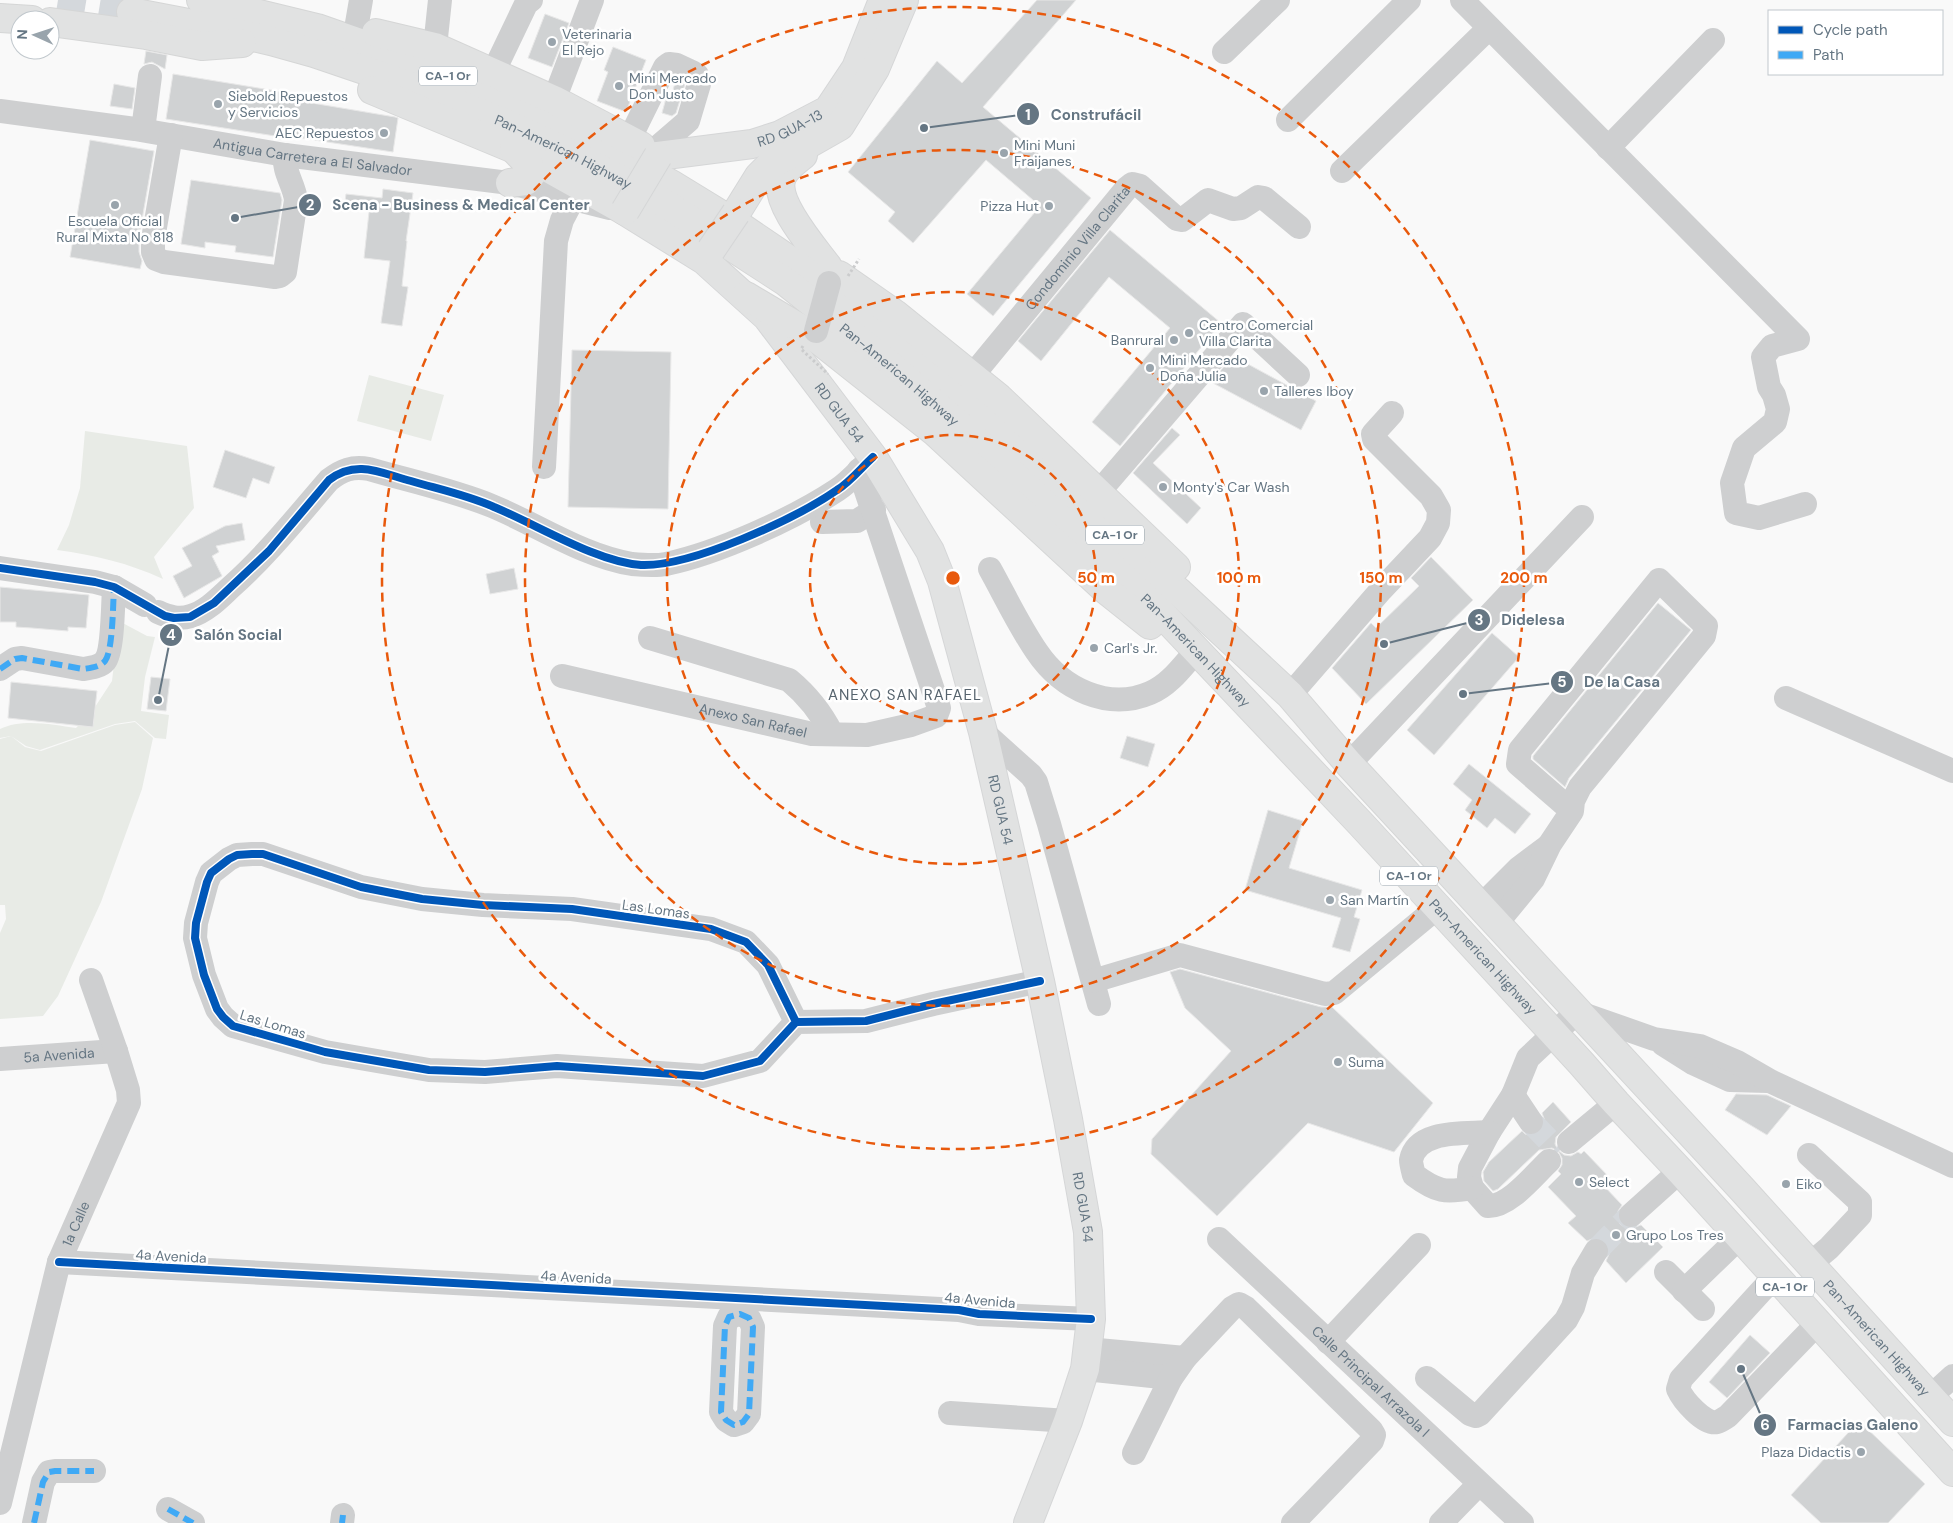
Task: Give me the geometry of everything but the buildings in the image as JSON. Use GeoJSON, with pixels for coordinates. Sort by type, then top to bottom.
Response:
{"type":"FeatureCollection","features":[{"type":"Feature","properties":{"kind":"main road","name":"Pan-American Highway"},"geometry":{"type":"LineString","coordinates":[[201,0],[274,29],[315,41],[397,56],[455,79],[584,138],[671,184],[794,262],[904,347],[985,413],[1133,553],[1180,593],[1290,695],[1349,764],[1953,1422]]}},
{"type":"Feature","properties":{"kind":"main road"},"geometry":{"type":"LineString","coordinates":[[238,0],[274,29]]}},
{"type":"Feature","properties":{"kind":"main road"},"geometry":{"type":"LineString","coordinates":[[256,0],[356,28],[435,47],[554,100],[646,149],[738,209],[829,273],[895,314],[972,376],[1025,422],[1184,574],[1249,644],[1290,695]]}},
{"type":"Feature","properties":{"kind":"main road","name":"RD GUA-13"},"geometry":{"type":"LineString","coordinates":[[646,149],[752,144],[780,135],[828,110],[856,68],[883,0]]}},
{"type":"Feature","properties":{"kind":"main road","name":"RD GUA-13"},"geometry":{"type":"LineString","coordinates":[[708,255],[760,176],[768,167],[840,126],[876,69],[904,0]]}},
{"type":"Feature","properties":{"kind":"main road","name":"Pan-American Highway"},"geometry":{"type":"LineString","coordinates":[[131,12],[204,26],[274,29]]}},
{"type":"Feature","properties":{"kind":"main road"},"geometry":{"type":"LineString","coordinates":[[60,23],[146,35],[266,58],[363,87]]}},
{"type":"Feature","properties":{"kind":"main road"},"geometry":{"type":"LineString","coordinates":[[356,28],[315,41],[363,87]]}},
{"type":"Feature","properties":{"kind":"main road"},"geometry":{"type":"LineString","coordinates":[[202,46],[274,29]]}},
{"type":"Feature","properties":{"kind":"main road","name":"Pan-American Highway"},"geometry":{"type":"LineString","coordinates":[[315,41],[568,152],[661,201],[786,282],[897,371],[996,458],[1162,614],[1264,720],[1554,1033],[1616,1103],[1680,1170],[1953,1472]]}},
{"type":"Feature","properties":{"kind":"main road","name":"RD GUA 54"},"geometry":{"type":"LineString","coordinates":[[363,87],[514,149],[625,212],[708,255],[782,334],[800,361],[824,380],[866,464],[930,551],[942,581],[983,732],[1040,981],[1088,1232],[1091,1319],[1086,1359],[1068,1421],[1028,1523]]}},
{"type":"Feature","properties":{"kind":"main road"},"geometry":{"type":"LineString","coordinates":[[829,273],[791,216],[781,194],[780,183],[782,176],[790,166],[840,126]]}},
{"type":"Feature","properties":{"kind":"main road"},"geometry":{"type":"LineString","coordinates":[[510,183],[526,181],[531,175],[529,165],[514,149]]}},
{"type":"Feature","properties":{"kind":"main road"},"geometry":{"type":"LineString","coordinates":[[625,212],[646,149]]}},
{"type":"Feature","properties":{"kind":"main road"},"geometry":{"type":"LineString","coordinates":[[746,296],[810,339],[935,432],[1106,590],[1264,720]]}},
{"type":"Feature","properties":{"kind":"main road"},"geometry":{"type":"LineString","coordinates":[[1349,764],[1360,823],[1378,829],[1521,987],[1531,991],[1538,990],[1549,980]]}},
{"type":"Feature","properties":{"kind":"main road"},"geometry":{"type":"LineString","coordinates":[[1581,1063],[1588,1048],[1596,1047],[1601,1050],[1720,1180],[1730,1187],[1740,1188]]}},
{"type":"Feature","properties":{"kind":"street"},"geometry":{"type":"LineString","coordinates":[[356,28],[361,0]]}},
{"type":"Feature","properties":{"kind":"street"},"geometry":{"type":"LineString","coordinates":[[435,47],[440,0]]}},
{"type":"Feature","properties":{"kind":"street"},"geometry":{"type":"LineString","coordinates":[[493,73],[526,4],[531,0]]}},
{"type":"Feature","properties":{"kind":"street"},"geometry":{"type":"LineString","coordinates":[[554,100],[592,0]]}},
{"type":"Feature","properties":{"kind":"street"},"geometry":{"type":"LineString","coordinates":[[1224,52],[1278,0]]}},
{"type":"Feature","properties":{"kind":"street"},"geometry":{"type":"LineString","coordinates":[[1288,120],[1409,0]]}},
{"type":"Feature","properties":{"kind":"street"},"geometry":{"type":"LineString","coordinates":[[1462,0],[1798,339],[1772,346],[1764,357],[1769,387],[1774,395],[1778,409],[1775,422],[1744,448],[1732,483],[1736,514],[1758,518],[1805,504]]}},
{"type":"Feature","properties":{"kind":"street"},"geometry":{"type":"LineString","coordinates":[[1342,170],[1489,28]]}},
{"type":"Feature","properties":{"kind":"street"},"geometry":{"type":"LineString","coordinates":[[1608,148],[1713,40]]}},
{"type":"Feature","properties":{"kind":"street"},"geometry":{"type":"LineString","coordinates":[[143,130],[150,76]]}},
{"type":"Feature","properties":{"kind":"street","name":"Antigua Carretera a El Salvador"},"geometry":{"type":"LineString","coordinates":[[0,111],[143,130],[285,154],[510,183],[625,212]]}},
{"type":"Feature","properties":{"kind":"street"},"geometry":{"type":"LineString","coordinates":[[171,135],[153,239],[153,252],[156,259],[164,262],[275,277],[285,272],[296,200],[295,192],[287,176],[284,164],[285,154]]}},
{"type":"Feature","properties":{"kind":"street","name":"Condominio Villa Clarita"},"geometry":{"type":"LineString","coordinates":[[972,376],[1132,184],[1140,186],[1177,219],[1182,220],[1186,218],[1208,200],[1234,209],[1241,208],[1258,197],[1264,198],[1299,227]]}},
{"type":"Feature","properties":{"kind":"street"},"geometry":{"type":"LineString","coordinates":[[544,467],[556,241],[562,220],[573,199]]}},
{"type":"Feature","properties":{"kind":"street"},"geometry":{"type":"LineString","coordinates":[[824,380],[810,339],[829,273]]}},
{"type":"Feature","properties":{"kind":"street"},"geometry":{"type":"LineString","coordinates":[[1098,493],[1243,324],[1298,375]]}},
{"type":"Feature","properties":{"kind":"street"},"geometry":{"type":"LineString","coordinates":[[1290,695],[1381,590],[1430,538],[1438,523],[1439,510],[1431,496],[1374,439],[1373,434],[1392,413]]}},
{"type":"Feature","properties":{"kind":"street"},"geometry":{"type":"LineString","coordinates":[[822,522],[856,521],[874,510],[866,464]]}},
{"type":"Feature","properties":{"kind":"street"},"geometry":{"type":"LineString","coordinates":[[0,568],[96,582],[114,587],[151,608],[174,618],[198,614],[214,602],[269,551],[329,480],[339,472],[350,468],[369,469],[477,500],[586,549],[625,562],[666,564],[753,534],[815,504],[839,489],[866,464]]}},
{"type":"Feature","properties":{"kind":"street","name":"Anexo San Rafael"},"geometry":{"type":"LineString","coordinates":[[562,676],[812,734],[866,735],[911,725],[936,716],[939,708],[874,510]]}},
{"type":"Feature","properties":{"kind":"street"},"geometry":{"type":"LineString","coordinates":[[1349,764],[1582,517]]}},
{"type":"Feature","properties":{"kind":"street"},"geometry":{"type":"LineString","coordinates":[[990,569],[1038,653],[1060,678],[1084,693],[1112,700],[1133,698],[1151,693],[1165,684],[1190,658]]}},
{"type":"Feature","properties":{"kind":"street"},"geometry":{"type":"LineString","coordinates":[[1489,915],[1519,868],[1550,844],[1572,810],[1573,801],[1580,787],[1704,636],[1706,626],[1659,580],[1520,750],[1518,764],[1572,810]]}},
{"type":"Feature","properties":{"kind":"street"},"geometry":{"type":"LineString","coordinates":[[0,669],[15,659],[22,658],[83,669],[92,668],[104,663],[108,656],[110,644],[114,587]]}},
{"type":"Feature","properties":{"kind":"street"},"geometry":{"type":"LineString","coordinates":[[650,638],[789,680],[802,691],[832,734]]}},
{"type":"Feature","properties":{"kind":"street"},"geometry":{"type":"LineString","coordinates":[[1786,698],[1953,771]]}},
{"type":"Feature","properties":{"kind":"street"},"geometry":{"type":"LineString","coordinates":[[983,732],[1031,775],[1036,782],[1100,1004]]}},
{"type":"Feature","properties":{"kind":"street","name":"Las Lomas"},"geometry":{"type":"LineString","coordinates":[[263,854],[361,887],[422,899],[483,905],[572,909],[711,929],[746,942],[768,965],[796,1022],[760,1061],[704,1076],[557,1066],[485,1072],[429,1070],[325,1052],[233,1026],[222,1017],[217,1009],[204,976],[195,938],[196,923],[211,873],[229,859],[237,856],[263,854]]}},
{"type":"Feature","properties":{"kind":"street"},"geometry":{"type":"LineString","coordinates":[[1093,981],[1180,955],[1325,994],[1334,992],[1438,907]]}},
{"type":"Feature","properties":{"kind":"street","name":"1a Calle"},"geometry":{"type":"LineString","coordinates":[[1,1492],[58,1262],[129,1103],[128,1090],[116,1051],[91,980]]}},
{"type":"Feature","properties":{"kind":"street"},"geometry":{"type":"LineString","coordinates":[[796,1022],[866,1021],[933,1004],[1040,981]]}},
{"type":"Feature","properties":{"kind":"street"},"geometry":{"type":"LineString","coordinates":[[1549,1161],[1505,1202],[1495,1206],[1488,1206],[1472,1188],[1469,1177],[1470,1168],[1489,1132],[1513,1095],[1528,1058],[1577,1012],[1654,1039],[1693,1063],[1730,1080],[1770,1081],[1953,1166]]}},
{"type":"Feature","properties":{"kind":"street","name":"5a Avenida"},"geometry":{"type":"LineString","coordinates":[[0,1058],[116,1051]]}},
{"type":"Feature","properties":{"kind":"street"},"geometry":{"type":"LineString","coordinates":[[1513,1095],[1531,1122]]}},
{"type":"Feature","properties":{"kind":"street"},"geometry":{"type":"LineString","coordinates":[[1569,1142],[1616,1103]]}},
{"type":"Feature","properties":{"kind":"street"},"geometry":{"type":"LineString","coordinates":[[1472,1188],[1450,1192],[1429,1186],[1414,1175],[1411,1161],[1420,1144],[1434,1136],[1489,1132]]}},
{"type":"Feature","properties":{"kind":"street"},"geometry":{"type":"LineString","coordinates":[[1809,1155],[1860,1202],[1860,1215],[1829,1248],[1810,1264]]}},
{"type":"Feature","properties":{"kind":"street"},"geometry":{"type":"LineString","coordinates":[[1631,1215],[1680,1170]]}},
{"type":"Feature","properties":{"kind":"street"},"geometry":{"type":"LineString","coordinates":[[959,1310],[979,1307],[1063,1310],[1076,1305],[1084,1293],[1082,1234],[1085,1218]]}},
{"type":"Feature","properties":{"kind":"street"},"geometry":{"type":"LineString","coordinates":[[1684,1291],[1740,1237]]}},
{"type":"Feature","properties":{"kind":"street","name":"Calle Principal Arrazola I"},"geometry":{"type":"LineString","coordinates":[[1219,1239],[1522,1523]]}},
{"type":"Feature","properties":{"kind":"street"},"geometry":{"type":"LineString","coordinates":[[1328,1342],[1419,1245]]}},
{"type":"Feature","properties":{"kind":"street"},"geometry":{"type":"LineString","coordinates":[[1427,1378],[1470,1414],[1476,1416],[1480,1414],[1566,1320],[1573,1307],[1583,1273],[1596,1251]]}},
{"type":"Feature","properties":{"kind":"street","name":"4a Avenida"},"geometry":{"type":"LineString","coordinates":[[58,1262],[741,1306],[959,1310],[978,1314],[1091,1319]]}},
{"type":"Feature","properties":{"kind":"street"},"geometry":{"type":"LineString","coordinates":[[1666,1272],[1702,1310]]}},
{"type":"Feature","properties":{"kind":"street"},"geometry":{"type":"LineString","coordinates":[[1776,1276],[1681,1379],[1678,1389],[1683,1399],[1707,1421],[1716,1423],[1728,1416],[1818,1323]]}},
{"type":"Feature","properties":{"kind":"street"},"geometry":{"type":"LineString","coordinates":[[1134,1453],[1171,1378],[1185,1358],[1232,1308],[1239,1304],[1246,1308],[1371,1430],[1374,1436],[1372,1441],[1293,1523]]}},
{"type":"Feature","properties":{"kind":"street"},"geometry":{"type":"LineString","coordinates":[[1086,1359],[1185,1358]]}},
{"type":"Feature","properties":{"kind":"street"},"geometry":{"type":"LineString","coordinates":[[1086,1359],[1171,1378]]}},
{"type":"Feature","properties":{"kind":"street"},"geometry":{"type":"LineString","coordinates":[[1930,1396],[1953,1376]]}},
{"type":"Feature","properties":{"kind":"street"},"geometry":{"type":"LineString","coordinates":[[950,1413],[1068,1421]]}},
{"type":"Feature","properties":{"kind":"street"},"geometry":{"type":"LineString","coordinates":[[34,1523],[43,1482],[49,1472],[55,1470],[94,1471]]}},
{"type":"Feature","properties":{"kind":"street"},"geometry":{"type":"LineString","coordinates":[[1441,1523],[1479,1484]]}},
{"type":"Feature","properties":{"kind":"street"},"geometry":{"type":"LineString","coordinates":[[168,1509],[193,1523]]}},
{"type":"Feature","properties":{"kind":"path"},"geometry":{"type":"LineString","coordinates":[[810,339],[824,380]]}},
{"type":"Feature","properties":{"kind":"shaded area"},"geometry":{"type":"Polygon","coordinates":[[[369,375],[444,395],[431,441],[357,421],[369,375]]]}},
{"type":"Feature","properties":{"kind":"shaded area"},"geometry":{"type":"Polygon","coordinates":[[[85,431],[187,446],[194,508],[154,557],[163,579],[111,560],[57,550],[69,525],[80,488],[85,431]]]}},
{"type":"Feature","properties":{"kind":"shaded area"},"geometry":{"type":"Polygon","coordinates":[[[119,621],[147,636],[155,637],[145,677],[141,711],[169,715],[166,739],[155,738],[135,721],[115,724],[40,750],[26,746],[11,736],[0,738],[0,729],[18,724],[38,723],[76,728],[93,710],[112,681],[119,621]]]}},
{"type":"Feature","properties":{"kind":"shaded area"},"geometry":{"type":"Polygon","coordinates":[[[135,722],[153,738],[142,789],[101,902],[58,996],[43,1016],[0,1019],[0,933],[6,919],[5,905],[0,905],[0,739],[11,736],[25,747],[41,751],[115,725],[135,722]]]}},
{"type":"Feature","properties":{"kind":"tunnel"},"geometry":{"type":"LineString","coordinates":[[58,0],[131,12]]}},
{"type":"Feature","properties":{"kind":"tunnel"},"geometry":{"type":"LineString","coordinates":[[1531,1122],[1559,1151]]}},
{"type":"Feature","properties":{"kind":"tunnel"},"geometry":{"type":"LineString","coordinates":[[1596,1251],[1631,1215]]}},
{"type":"Feature","properties":{"kind":"marked path"},"geometry":{"type":"LineString","coordinates":[[0,669],[15,659],[22,658],[83,669],[95,667],[103,663],[108,656],[110,647],[114,587]]}},
{"type":"Feature","properties":{"kind":"marked path"},"geometry":{"type":"LineString","coordinates":[[740,1314],[749,1318],[753,1327],[749,1414],[743,1422],[734,1425],[726,1420],[721,1412],[725,1326],[729,1317],[740,1314]]}},
{"type":"Feature","properties":{"kind":"marked path"},"geometry":{"type":"LineString","coordinates":[[34,1523],[43,1482],[49,1472],[94,1471]]}},
{"type":"Feature","properties":{"kind":"marked path"},"geometry":{"type":"LineString","coordinates":[[168,1509],[193,1523]]}},
{"type":"Feature","properties":{"kind":"marked path"},"geometry":{"type":"LineString","coordinates":[[342,1523],[343,1515]]}},
{"type":"Feature","properties":{"kind":"cycle path"},"geometry":{"type":"LineString","coordinates":[[0,568],[95,582],[114,587],[165,616],[174,618],[190,617],[214,603],[269,551],[329,480],[349,470],[359,469],[379,472],[473,499],[511,514],[566,541],[605,557],[641,565],[662,564],[714,550],[796,514],[842,487],[873,457]]}},
{"type":"Feature","properties":{"kind":"cycle path"},"geometry":{"type":"LineString","coordinates":[[796,1022],[768,965],[746,942],[711,929],[572,909],[483,905],[422,899],[361,887],[263,854],[237,855],[211,873],[196,923],[195,938],[204,975],[217,1009],[233,1026],[325,1052],[429,1070],[485,1072],[557,1066],[703,1076],[760,1061],[796,1022],[866,1021],[933,1004],[1040,981]]}},
{"type":"Feature","properties":{"kind":"cycle path"},"geometry":{"type":"LineString","coordinates":[[59,1262],[959,1310],[979,1314],[1091,1319]]}},
{"type":"Feature","properties":{"kind":"place","name":"Veterinaria El Rejo"},"geometry":{"type":"Point","coordinates":[552,42]}},
{"type":"Feature","properties":{"kind":"place","name":"Mini Mercado Don Justo"},"geometry":{"type":"Point","coordinates":[619,86]}},
{"type":"Feature","properties":{"kind":"place","name":"Siebold Repuestos y Servicios"},"geometry":{"type":"Point","coordinates":[218,104]}},
{"type":"Feature","properties":{"kind":"place","name":"Construfácil"},"geometry":{"type":"Point","coordinates":[924,128]}},
{"type":"Feature","properties":{"kind":"place","name":"AEC Repuestos"},"geometry":{"type":"Point","coordinates":[384,133]}},
{"type":"Feature","properties":{"kind":"place","name":"Mini Muni Fraijanes"},"geometry":{"type":"Point","coordinates":[1004,153]}},
{"type":"Feature","properties":{"kind":"place","name":"Escuela Oficial Rural Mixta No 818"},"geometry":{"type":"Point","coordinates":[115,205]}},
{"type":"Feature","properties":{"kind":"place","name":"Pizza Hut"},"geometry":{"type":"Point","coordinates":[1049,206]}},
{"type":"Feature","properties":{"kind":"place","name":"Scena - Business & Medical Center"},"geometry":{"type":"Point","coordinates":[235,218]}},
{"type":"Feature","properties":{"kind":"place","name":"Centro Comercial Villa Clarita"},"geometry":{"type":"Point","coordinates":[1189,333]}},
{"type":"Feature","properties":{"kind":"place","name":"Banrural"},"geometry":{"type":"Point","coordinates":[1174,340]}},
{"type":"Feature","properties":{"kind":"place","name":"Mini Mercado Doña Julia"},"geometry":{"type":"Point","coordinates":[1150,368]}},
{"type":"Feature","properties":{"kind":"place","name":"Talleres Iboy"},"geometry":{"type":"Point","coordinates":[1264,391]}},
{"type":"Feature","properties":{"kind":"place","name":"Monty's Car Wash"},"geometry":{"type":"Point","coordinates":[1163,487]}},
{"type":"Feature","properties":{"kind":"place","name":"Didelesa"},"geometry":{"type":"Point","coordinates":[1384,644]}},
{"type":"Feature","properties":{"kind":"place","name":"Carl's Jr."},"geometry":{"type":"Point","coordinates":[1094,648]}},
{"type":"Feature","properties":{"kind":"place","name":"De la Casa"},"geometry":{"type":"Point","coordinates":[1463,694]}},
{"type":"Feature","properties":{"kind":"place","name":"Salón Social"},"geometry":{"type":"Point","coordinates":[158,700]}},
{"type":"Feature","properties":{"kind":"place","name":"San Martín"},"geometry":{"type":"Point","coordinates":[1330,900]}},
{"type":"Feature","properties":{"kind":"place","name":"Suma"},"geometry":{"type":"Point","coordinates":[1338,1062]}},
{"type":"Feature","properties":{"kind":"place","name":"Select"},"geometry":{"type":"Point","coordinates":[1579,1182]}},
{"type":"Feature","properties":{"kind":"place","name":"Eiko"},"geometry":{"type":"Point","coordinates":[1786,1184]}},
{"type":"Feature","properties":{"kind":"place","name":"Grupo Los Tres"},"geometry":{"type":"Point","coordinates":[1616,1235]}},
{"type":"Feature","properties":{"kind":"place","name":"Farmacias Galeno"},"geometry":{"type":"Point","coordinates":[1741,1369]}},
{"type":"Feature","properties":{"kind":"place","name":"Plaza Didactis"},"geometry":{"type":"Point","coordinates":[1861,1452]}},
{"type":"Feature","properties":{"kind":"district","name":"ANEXO SAN RAFAEL"},"geometry":{"type":"Point","coordinates":[905,695]}}]}
